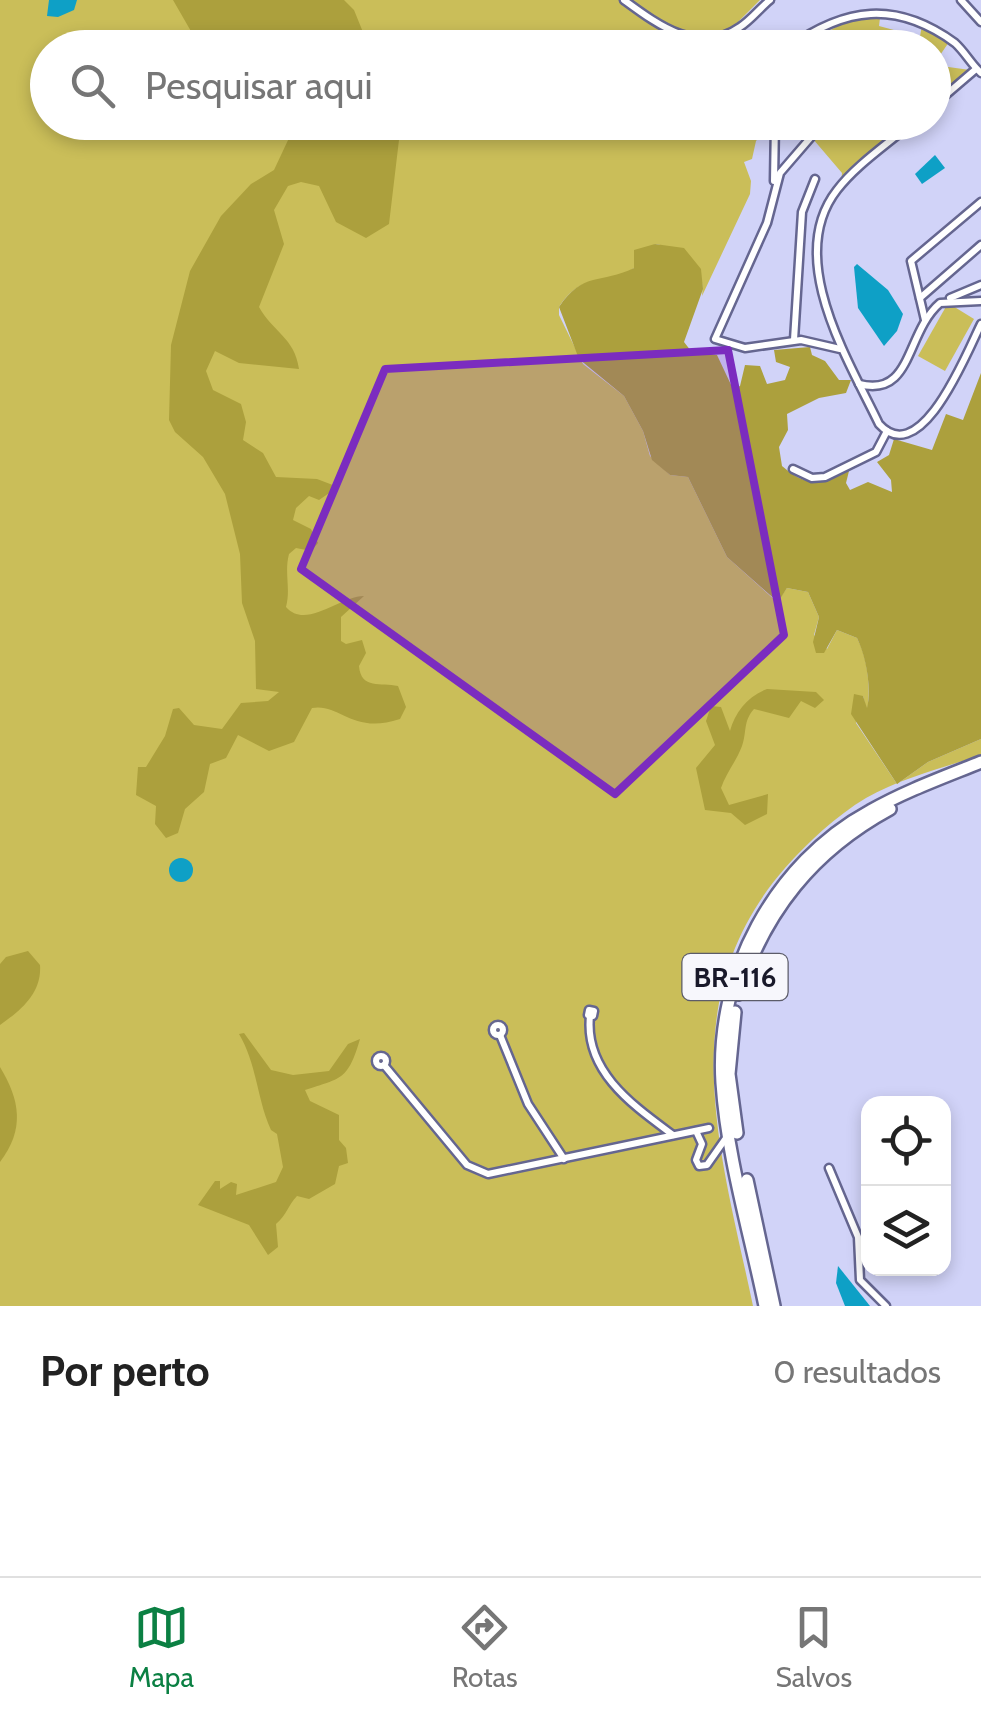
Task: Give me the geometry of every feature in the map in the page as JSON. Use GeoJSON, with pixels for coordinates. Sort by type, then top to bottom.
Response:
{"type":"FeatureCollection","features":[{"type":"Feature","properties":{"kind":"highway","name":"BR-116"},"geometry":{"type":"LineString","coordinates":[[765,1306],[722,1081],[728,1007],[740,962],[772,900],[810,856],[850,823],[980,766]]}},
{"type":"Feature","properties":{"kind":"highway","name":"BR-116"},"geometry":{"type":"LineString","coordinates":[[774,1306],[736,1130],[729,1074],[733,1019],[745,974],[781,902],[828,850],[891,808],[980,766]]}},
{"type":"Feature","properties":{"kind":"street"},"geometry":{"type":"LineString","coordinates":[[624,0],[669,30]]}},
{"type":"Feature","properties":{"kind":"street"},"geometry":{"type":"LineString","coordinates":[[738,30],[770,0]]}},
{"type":"Feature","properties":{"kind":"street"},"geometry":{"type":"LineString","coordinates":[[962,0],[981,22]]}},
{"type":"Feature","properties":{"kind":"street"},"geometry":{"type":"LineString","coordinates":[[817,30],[842,14],[890,13],[908,16],[935,30]]}},
{"type":"Feature","properties":{"kind":"street"},"geometry":{"type":"LineString","coordinates":[[951,42],[978,71],[951,92]]}},
{"type":"Feature","properties":{"kind":"street"},"geometry":{"type":"LineString","coordinates":[[775,140],[775,193]]}},
{"type":"Feature","properties":{"kind":"street"},"geometry":{"type":"LineString","coordinates":[[809,140],[780,174],[767,224],[716,340],[755,348],[794,340],[841,350]]}},
{"type":"Feature","properties":{"kind":"street"},"geometry":{"type":"LineString","coordinates":[[887,431],[841,350],[823,300],[823,219],[837,190],[893,140]]}},
{"type":"Feature","properties":{"kind":"street"},"geometry":{"type":"LineString","coordinates":[[794,340],[802,212],[816,179]]}},
{"type":"Feature","properties":{"kind":"street"},"geometry":{"type":"LineString","coordinates":[[925,320],[911,261],[981,202]]}},
{"type":"Feature","properties":{"kind":"street"},"geometry":{"type":"LineString","coordinates":[[920,298],[981,245]]}},
{"type":"Feature","properties":{"kind":"street"},"geometry":{"type":"LineString","coordinates":[[859,384],[883,388],[892,383],[925,320],[944,300],[981,285]]}},
{"type":"Feature","properties":{"kind":"street"},"geometry":{"type":"LineString","coordinates":[[944,300],[981,301]]}},
{"type":"Feature","properties":{"kind":"street"},"geometry":{"type":"LineString","coordinates":[[887,431],[908,432],[930,419],[981,324]]}},
{"type":"Feature","properties":{"kind":"street"},"geometry":{"type":"LineString","coordinates":[[793,468],[812,478],[825,477],[876,452],[887,431]]}},
{"type":"Feature","properties":{"kind":"street"},"geometry":{"type":"LineString","coordinates":[[590,1016],[592,1042],[612,1084],[674,1136]]}},
{"type":"Feature","properties":{"kind":"street"},"geometry":{"type":"LineString","coordinates":[[500,1035],[528,1104],[564,1160]]}},
{"type":"Feature","properties":{"kind":"street"},"geometry":{"type":"LineString","coordinates":[[384,1064],[476,1171],[492,1174],[708,1128]]}},
{"type":"Feature","properties":{"kind":"street"},"geometry":{"type":"LineString","coordinates":[[696,1131],[702,1142],[696,1160],[700,1167],[711,1160],[730,1133]]}},
{"type":"Feature","properties":{"kind":"street"},"geometry":{"type":"LineString","coordinates":[[829,1168],[858,1237],[860,1280],[886,1306]]}},
{"type":"Feature","properties":{"kind":"highlighted area"},"geometry":{"type":"Polygon","coordinates":[[[728,350],[784,635],[615,794],[301,569],[385,369],[728,350]]]}},
{"type":"Feature","properties":{"kind":"shaded area"},"geometry":{"type":"Polygon","coordinates":[[[0,0],[760,0],[733,30],[30,30],[30,140],[757,140],[752,159],[744,162],[751,181],[750,194],[702,296],[696,266],[683,254],[655,244],[634,268],[578,287],[559,307],[559,315],[583,364],[624,396],[643,431],[650,456],[670,475],[688,477],[727,557],[777,602],[787,588],[808,592],[819,617],[814,635],[827,649],[837,630],[857,638],[866,664],[869,694],[867,712],[863,696],[856,723],[897,783],[844,813],[785,868],[749,918],[727,971],[716,1024],[714,1079],[728,1192],[753,1306],[0,1306],[0,0]]]}},
{"type":"Feature","properties":{"kind":"shaded area"},"geometry":{"type":"Polygon","coordinates":[[[173,0],[344,0],[354,10],[362,30],[190,30],[173,0]]]}},
{"type":"Feature","properties":{"kind":"shaded area"},"geometry":{"type":"Polygon","coordinates":[[[852,18],[880,18],[879,26],[894,30],[831,30],[852,18]]]}},
{"type":"Feature","properties":{"kind":"shaded area"},"geometry":{"type":"Polygon","coordinates":[[[951,67],[970,70],[951,87],[951,67]]]}},
{"type":"Feature","properties":{"kind":"shaded area"},"geometry":{"type":"Polygon","coordinates":[[[288,140],[399,140],[389,224],[366,238],[336,222],[319,186],[301,182],[288,186],[274,210],[284,244],[259,307],[288,342],[299,369],[239,363],[215,351],[206,371],[213,390],[241,404],[246,422],[243,440],[263,453],[276,477],[317,479],[338,487],[319,500],[309,496],[296,508],[293,520],[311,529],[318,543],[311,551],[296,548],[289,554],[286,607],[294,613],[313,614],[364,596],[341,617],[341,641],[346,644],[362,640],[366,653],[359,666],[364,679],[373,684],[398,686],[406,707],[400,719],[384,723],[358,721],[331,710],[312,708],[294,742],[269,751],[238,735],[226,758],[210,764],[204,792],[185,809],[178,833],[166,838],[155,824],[156,806],[136,795],[138,767],[146,767],[165,736],[173,709],[179,708],[194,725],[222,729],[241,703],[268,701],[279,692],[256,689],[255,641],[242,603],[240,554],[225,494],[203,457],[175,432],[169,420],[171,345],[190,271],[221,216],[251,184],[274,170],[288,140]]]}},
{"type":"Feature","properties":{"kind":"shaded area"},"geometry":{"type":"Polygon","coordinates":[[[814,140],[890,140],[841,183],[842,173],[814,140]]]}},
{"type":"Feature","properties":{"kind":"shaded area"},"geometry":{"type":"Polygon","coordinates":[[[655,244],[684,248],[701,269],[703,289],[684,342],[691,351],[717,355],[733,389],[740,386],[745,365],[760,366],[767,384],[785,380],[790,367],[776,362],[774,350],[810,347],[812,355],[825,361],[839,380],[851,380],[846,393],[819,398],[787,414],[788,430],[779,447],[782,466],[800,478],[822,480],[850,467],[846,483],[850,490],[868,482],[892,492],[891,480],[877,462],[889,455],[894,439],[932,450],[946,414],[963,420],[981,373],[981,739],[928,762],[897,784],[851,714],[854,694],[863,696],[867,708],[869,692],[857,638],[837,630],[824,653],[816,653],[813,642],[819,617],[808,592],[787,588],[778,602],[727,557],[688,477],[670,475],[652,460],[643,431],[624,396],[579,359],[559,307],[585,283],[634,268],[634,250],[655,244]]]}},
{"type":"Feature","properties":{"kind":"shaded area"},"geometry":{"type":"Polygon","coordinates":[[[948,303],[974,319],[945,371],[918,356],[948,303]]]}},
{"type":"Feature","properties":{"kind":"shaded area"},"geometry":{"type":"Polygon","coordinates":[[[767,689],[816,692],[824,700],[815,708],[801,701],[789,718],[754,709],[751,713],[742,746],[721,788],[729,805],[768,794],[767,814],[745,825],[731,813],[705,810],[696,768],[715,745],[706,721],[711,706],[721,707],[730,731],[743,706],[767,689]]]}},
{"type":"Feature","properties":{"kind":"shaded area"},"geometry":{"type":"Polygon","coordinates":[[[981,739],[981,755],[899,782],[928,762],[981,739]]]}},
{"type":"Feature","properties":{"kind":"shaded area"},"geometry":{"type":"Polygon","coordinates":[[[28,951],[40,965],[38,984],[22,1007],[0,1025],[0,964],[6,957],[28,951]]]}},
{"type":"Feature","properties":{"kind":"shaded area"},"geometry":{"type":"Polygon","coordinates":[[[244,1033],[271,1070],[293,1075],[329,1071],[348,1044],[360,1039],[352,1063],[342,1075],[305,1090],[310,1101],[339,1115],[339,1140],[346,1148],[348,1163],[339,1166],[335,1184],[309,1199],[294,1199],[276,1224],[278,1247],[268,1255],[249,1225],[198,1205],[215,1181],[220,1181],[220,1189],[231,1182],[237,1184],[236,1195],[276,1182],[283,1167],[277,1134],[266,1118],[250,1057],[239,1034],[244,1033]]]}},
{"type":"Feature","properties":{"kind":"shaded area"},"geometry":{"type":"Polygon","coordinates":[[[0,1067],[12,1091],[17,1115],[13,1138],[0,1162],[0,1067]]]}},
{"type":"Feature","properties":{"kind":"water"},"geometry":{"type":"Polygon","coordinates":[[[49,0],[77,0],[74,10],[58,17],[47,16],[49,0]]]}},
{"type":"Feature","properties":{"kind":"water"},"geometry":{"type":"Polygon","coordinates":[[[935,155],[945,168],[922,184],[915,174],[935,155]]]}},
{"type":"Feature","properties":{"kind":"water"},"geometry":{"type":"Polygon","coordinates":[[[857,264],[888,290],[903,314],[897,331],[884,346],[858,308],[854,267],[857,264]]]}},
{"type":"Feature","properties":{"kind":"water"},"geometry":{"type":"Polygon","coordinates":[[[181,858],[193,870],[181,882],[169,870],[181,858]]]}},
{"type":"Feature","properties":{"kind":"water"},"geometry":{"type":"Polygon","coordinates":[[[838,1266],[870,1306],[845,1306],[836,1283],[838,1266]]]}}]}
